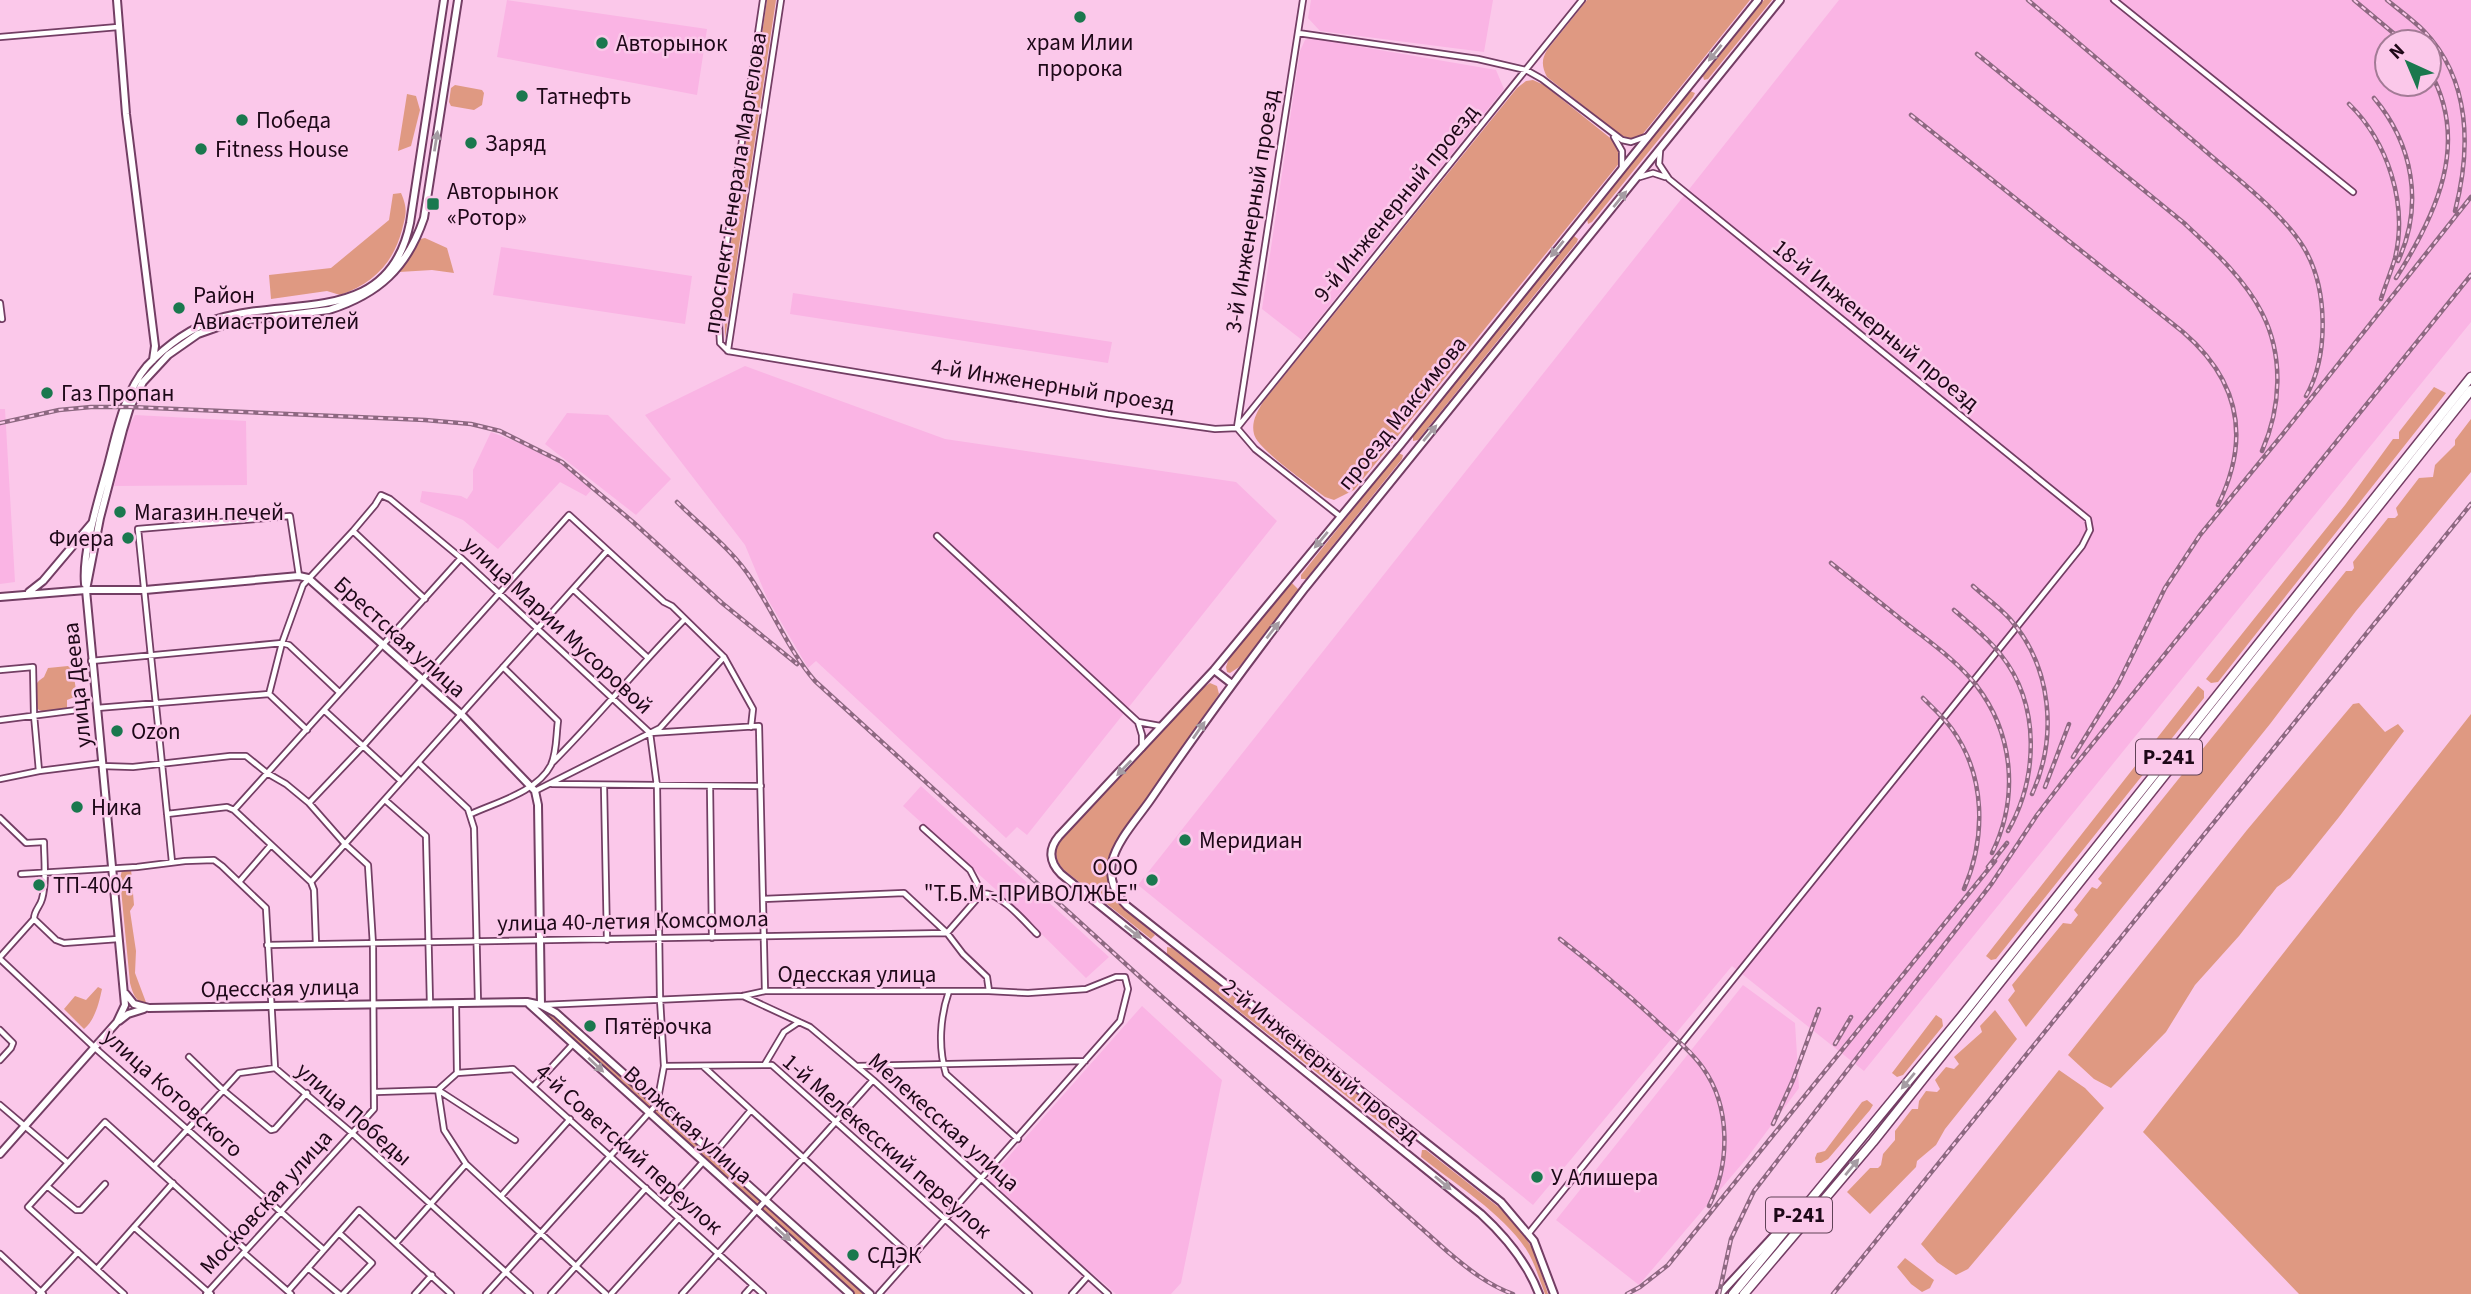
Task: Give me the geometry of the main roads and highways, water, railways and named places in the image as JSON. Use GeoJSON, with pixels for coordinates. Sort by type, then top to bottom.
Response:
{"type":"FeatureCollection","features":[{"type":"Feature","properties":{"kind":"highway","name":"Р-241"},"geometry":{"type":"LineString","coordinates":[[1733,1294],[1961,1017],[2471,377]]}},
{"type":"Feature","properties":{"kind":"highway","name":"Р-241"},"geometry":{"type":"LineString","coordinates":[[1745,1294],[1807,1222],[2471,390]]}},
{"type":"Feature","properties":{"kind":"highway"},"geometry":{"type":"LineString","coordinates":[[1814,1197],[1815,1203],[1823,1202]]}},
{"type":"Feature","properties":{"kind":"highway"},"geometry":{"type":"LineString","coordinates":[[1799,1215],[1805,1215],[1807,1222]]}},
{"type":"Feature","properties":{"kind":"main road"},"geometry":{"type":"LineString","coordinates":[[117,0],[126,114],[155,346],[153,362]]}},
{"type":"Feature","properties":{"kind":"main road"},"geometry":{"type":"LineString","coordinates":[[86,590],[84,572],[94,521],[125,404],[136,382],[153,362],[175,342],[199,326],[219,319],[340,301],[369,286],[393,265],[406,239],[444,0]]}},
{"type":"Feature","properties":{"kind":"main road","name":"улица Деева"},"geometry":{"type":"LineString","coordinates":[[117,1022],[125,1005],[124,991],[86,590],[100,518],[130,407],[143,382],[176,348],[206,330],[232,322],[329,310],[358,299],[381,285],[404,259],[424,218],[458,0]]}},
{"type":"Feature","properties":{"kind":"main road","name":"проезд Максимова"},"geometry":{"type":"LineString","coordinates":[[1061,874],[1052,863],[1054,842],[1214,670],[1401,444],[1758,0]]}},
{"type":"Feature","properties":{"kind":"main road","name":"проезд Максимова"},"geometry":{"type":"LineString","coordinates":[[1127,906],[1118,895],[1111,878],[1112,864],[1119,846],[1231,684],[1413,453],[1780,0]]}},
{"type":"Feature","properties":{"kind":"main road"},"geometry":{"type":"LineString","coordinates":[[1693,79],[1707,90]]}},
{"type":"Feature","properties":{"kind":"main road"},"geometry":{"type":"LineString","coordinates":[[417,176],[424,183],[430,178]]}},
{"type":"Feature","properties":{"kind":"main road"},"geometry":{"type":"LineString","coordinates":[[1575,227],[1589,238]]}},
{"type":"Feature","properties":{"kind":"main road"},"geometry":{"type":"LineString","coordinates":[[155,346],[175,342]]}},
{"type":"Feature","properties":{"kind":"main road"},"geometry":{"type":"LineString","coordinates":[[1401,444],[1413,453]]}},
{"type":"Feature","properties":{"kind":"main road"},"geometry":{"type":"LineString","coordinates":[[27,593],[43,581],[94,521]]}},
{"type":"Feature","properties":{"kind":"main road","name":"Брестская улица"},"geometry":{"type":"LineString","coordinates":[[0,597],[86,590],[145,590],[299,576],[308,578],[462,715],[534,789],[538,806],[541,1005]]}},
{"type":"Feature","properties":{"kind":"main road"},"geometry":{"type":"LineString","coordinates":[[1291,577],[1305,588]]}},
{"type":"Feature","properties":{"kind":"main road"},"geometry":{"type":"LineString","coordinates":[[1214,670],[1231,684]]}},
{"type":"Feature","properties":{"kind":"main road","name":"2-й Инженерный проезд"},"geometry":{"type":"LineString","coordinates":[[1061,874],[1481,1214],[1504,1236],[1522,1261],[1538,1291]]}},
{"type":"Feature","properties":{"kind":"main road","name":"2-й Инженерный проезд"},"geometry":{"type":"LineString","coordinates":[[1127,906],[1502,1202],[1529,1233],[1539,1251],[1553,1294]]}},
{"type":"Feature","properties":{"kind":"main road"},"geometry":{"type":"LineString","coordinates":[[1156,950],[1166,938]]}},
{"type":"Feature","properties":{"kind":"main road"},"geometry":{"type":"LineString","coordinates":[[124,991],[134,1004],[149,1008]]}},
{"type":"Feature","properties":{"kind":"main road","name":"Волжская улица"},"geometry":{"type":"LineString","coordinates":[[527,1002],[541,1005],[556,1013],[870,1294]]}},
{"type":"Feature","properties":{"kind":"main road","name":"Волжская улица"},"geometry":{"type":"LineString","coordinates":[[527,1002],[850,1294]]}},
{"type":"Feature","properties":{"kind":"main road","name":"Одесская улица"},"geometry":{"type":"LineString","coordinates":[[149,1008],[527,1002]]}},
{"type":"Feature","properties":{"kind":"main road"},"geometry":{"type":"LineString","coordinates":[[0,1154],[117,1022],[128,1014],[149,1008]]}},
{"type":"Feature","properties":{"kind":"main road"},"geometry":{"type":"LineString","coordinates":[[1409,1154],[1421,1140]]}},
{"type":"Feature","properties":{"kind":"main road"},"geometry":{"type":"LineString","coordinates":[[1720,1294],[1826,1181]]}},
{"type":"Feature","properties":{"kind":"railway"},"geometry":{"type":"LineString","coordinates":[[2028,0],[2243,182],[2295,235],[2312,264],[2318,282],[2323,322],[2319,362],[2306,396]]}},
{"type":"Feature","properties":{"kind":"railway"},"geometry":{"type":"LineString","coordinates":[[2354,0],[2387,28]]}},
{"type":"Feature","properties":{"kind":"railway"},"geometry":{"type":"LineString","coordinates":[[2387,0],[2420,27],[2439,50],[2459,93],[2465,140],[2464,164],[2455,211]]}},
{"type":"Feature","properties":{"kind":"railway"},"geometry":{"type":"LineString","coordinates":[[1977,54],[2184,223],[2247,288],[2269,330],[2277,364],[2276,400],[2262,451]]}},
{"type":"Feature","properties":{"kind":"railway"},"geometry":{"type":"LineString","coordinates":[[2374,98],[2398,135],[2410,176],[2411,218],[2398,261]]}},
{"type":"Feature","properties":{"kind":"railway"},"geometry":{"type":"LineString","coordinates":[[2396,278],[2424,229],[2443,177],[2448,151],[2447,124],[2441,98]]}},
{"type":"Feature","properties":{"kind":"railway"},"geometry":{"type":"LineString","coordinates":[[2349,104],[2363,119],[2384,155],[2396,196],[2399,216],[2395,258],[2381,299]]}},
{"type":"Feature","properties":{"kind":"railway"},"geometry":{"type":"LineString","coordinates":[[1911,115],[2202,350],[2217,370],[2234,411],[2234,456],[2218,505]]}},
{"type":"Feature","properties":{"kind":"railway"},"geometry":{"type":"LineString","coordinates":[[2073,757],[2118,684],[2165,588],[2200,535],[2471,197]]}},
{"type":"Feature","properties":{"kind":"railway"},"geometry":{"type":"LineString","coordinates":[[1719,1294],[1731,1239],[1754,1191],[1992,883],[2037,815],[2073,768],[2471,275]]}},
{"type":"Feature","properties":{"kind":"railway"},"geometry":{"type":"LineString","coordinates":[[0,423],[59,410],[130,407],[425,420],[471,424],[500,431],[562,462],[722,603],[797,664]]}},
{"type":"Feature","properties":{"kind":"railway"},"geometry":{"type":"LineString","coordinates":[[677,502],[727,549],[744,569],[797,657],[815,681],[1140,977],[1448,1252],[1487,1281],[1513,1294]]}},
{"type":"Feature","properties":{"kind":"railway"},"geometry":{"type":"LineString","coordinates":[[1833,1294],[2471,504]]}},
{"type":"Feature","properties":{"kind":"railway"},"geometry":{"type":"LineString","coordinates":[[1831,563],[1952,660],[1969,676],[1989,704],[2005,745],[2009,789],[2001,832],[1992,853]]}},
{"type":"Feature","properties":{"kind":"railway"},"geometry":{"type":"LineString","coordinates":[[1973,586],[2010,619],[2024,638],[2042,680],[2048,726],[2040,772],[2032,794]]}},
{"type":"Feature","properties":{"kind":"railway"},"geometry":{"type":"LineString","coordinates":[[1954,610],[2001,655],[2014,675],[2029,719],[2030,765],[2018,810],[2008,831]]}},
{"type":"Feature","properties":{"kind":"railway"},"geometry":{"type":"LineString","coordinates":[[1923,698],[1949,725],[1963,747],[1977,787],[1979,828],[1976,849],[1964,889]]}},
{"type":"Feature","properties":{"kind":"railway"},"geometry":{"type":"LineString","coordinates":[[2045,787],[2069,724]]}},
{"type":"Feature","properties":{"kind":"railway"},"geometry":{"type":"LineString","coordinates":[[1988,867],[2007,843]]}},
{"type":"Feature","properties":{"kind":"railway"},"geometry":{"type":"LineString","coordinates":[[1627,1294],[1668,1265],[1995,861]]}},
{"type":"Feature","properties":{"kind":"railway"},"geometry":{"type":"LineString","coordinates":[[1560,939],[1625,992],[1684,1046],[1699,1062],[1712,1083],[1723,1118],[1724,1154],[1716,1190],[1709,1206]]}},
{"type":"Feature","properties":{"kind":"railway"},"geometry":{"type":"LineString","coordinates":[[1773,1124],[1793,1080],[1819,1009]]}},
{"type":"Feature","properties":{"kind":"railway"},"geometry":{"type":"LineString","coordinates":[[1835,1044],[1851,1017]]}},
{"type":"Feature","properties":{"kind":"place","name":"храм Илии пророка"},"geometry":{"type":"Point","coordinates":[1080,17]}},
{"type":"Feature","properties":{"kind":"place","name":"Авторынок"},"geometry":{"type":"Point","coordinates":[602,43]}},
{"type":"Feature","properties":{"kind":"place","name":"Татнефть"},"geometry":{"type":"Point","coordinates":[522,96]}},
{"type":"Feature","properties":{"kind":"place","name":"Победа"},"geometry":{"type":"Point","coordinates":[242,120]}},
{"type":"Feature","properties":{"kind":"place","name":"Заряд"},"geometry":{"type":"Point","coordinates":[471,143]}},
{"type":"Feature","properties":{"kind":"place","name":"Fitness House"},"geometry":{"type":"Point","coordinates":[201,149]}},
{"type":"Feature","properties":{"kind":"place","name":"Авторынок «Ротор»"},"geometry":{"type":"Point","coordinates":[433,204]}},
{"type":"Feature","properties":{"kind":"place","name":"Район Авиастроителей"},"geometry":{"type":"Point","coordinates":[179,308]}},
{"type":"Feature","properties":{"kind":"place","name":"Газ Пропан"},"geometry":{"type":"Point","coordinates":[47,393]}},
{"type":"Feature","properties":{"kind":"place","name":"Магазин печей"},"geometry":{"type":"Point","coordinates":[120,512]}},
{"type":"Feature","properties":{"kind":"place","name":"Фиера"},"geometry":{"type":"Point","coordinates":[128,538]}},
{"type":"Feature","properties":{"kind":"place","name":"Ozon"},"geometry":{"type":"Point","coordinates":[117,731]}},
{"type":"Feature","properties":{"kind":"place","name":"Ника"},"geometry":{"type":"Point","coordinates":[77,807]}},
{"type":"Feature","properties":{"kind":"place","name":"Меридиан"},"geometry":{"type":"Point","coordinates":[1185,840]}},
{"type":"Feature","properties":{"kind":"place","name":"ООО \"Т.Б.М.-ПРИВОЛЖЬЕ\""},"geometry":{"type":"Point","coordinates":[1152,880]}},
{"type":"Feature","properties":{"kind":"place","name":"ТП-4004"},"geometry":{"type":"Point","coordinates":[39,885]}},
{"type":"Feature","properties":{"kind":"place","name":"Пятёрочка"},"geometry":{"type":"Point","coordinates":[590,1026]}},
{"type":"Feature","properties":{"kind":"place","name":"У Алишера"},"geometry":{"type":"Point","coordinates":[1537,1177]}},
{"type":"Feature","properties":{"kind":"place","name":"СДЭК"},"geometry":{"type":"Point","coordinates":[853,1255]}}]}
